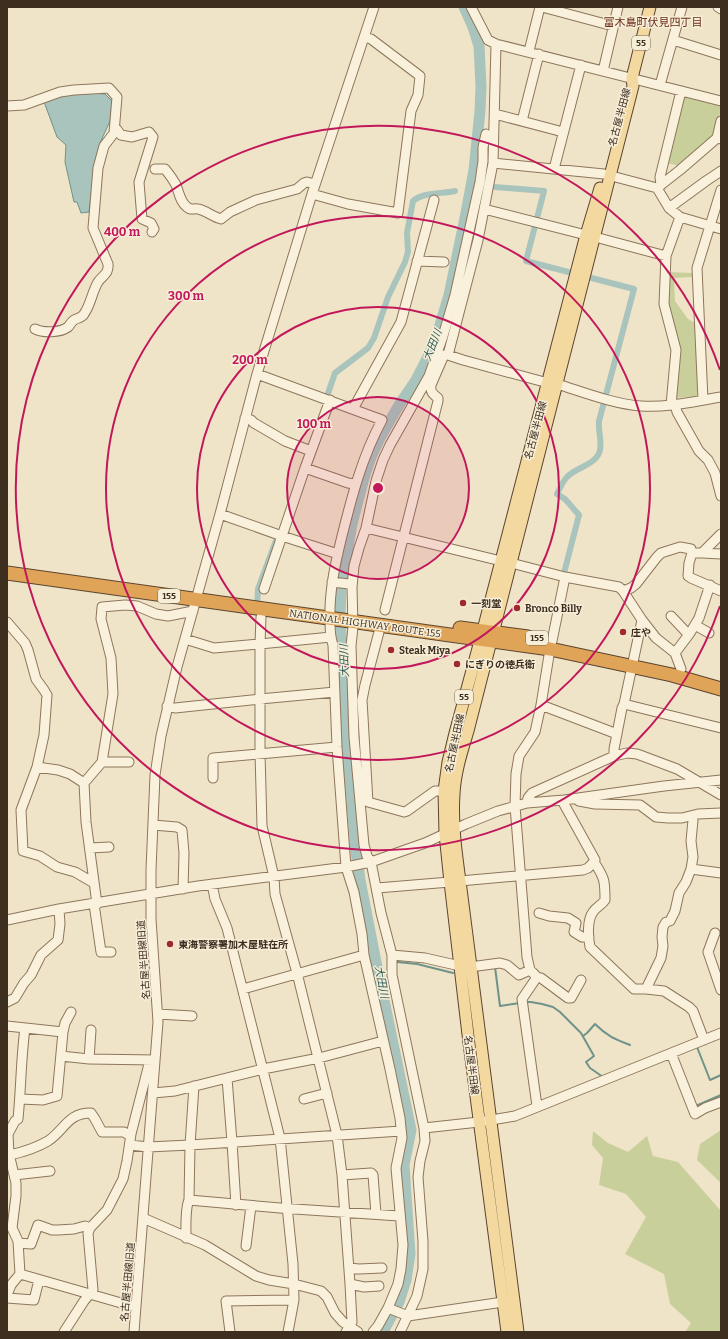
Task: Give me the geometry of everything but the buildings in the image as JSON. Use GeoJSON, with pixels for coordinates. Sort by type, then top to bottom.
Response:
{"type":"FeatureCollection","features":[{"type":"Feature","properties":{"kind":"highway","name":"NATIONAL HIGHWAY ROUTE 155"},"geometry":{"type":"LineString","coordinates":[[7,564],[196,601]]}},
{"type":"Feature","properties":{"kind":"highway","name":"NATIONAL HIGHWAY ROUTE 155"},"geometry":{"type":"LineString","coordinates":[[7,573],[196,601],[330,616],[352,617],[551,645],[633,662],[681,668],[721,680]]}},
{"type":"Feature","properties":{"kind":"highway","name":"NATIONAL HIGHWAY ROUTE 155"},"geometry":{"type":"LineString","coordinates":[[633,662],[721,688]]}},
{"type":"Feature","properties":{"kind":"main road","name":"名古屋半田線"},"geometry":{"type":"LineString","coordinates":[[449,832],[459,760],[468,731],[487,636],[607,174],[627,84],[632,78],[650,7]]}},
{"type":"Feature","properties":{"kind":"main road","name":"名古屋半田線"},"geometry":{"type":"LineString","coordinates":[[487,636],[455,733],[448,762],[444,791],[465,966],[479,1122],[507,1332]]}},
{"type":"Feature","properties":{"kind":"main road","name":"名古屋半田線"},"geometry":{"type":"LineString","coordinates":[[465,966],[491,1119],[518,1332]]}},
{"type":"Feature","properties":{"kind":"street","name":"名古屋半田線旧道"},"geometry":{"type":"LineString","coordinates":[[134,1332],[152,1092],[152,1060],[158,1014],[150,919],[150,870],[157,762],[161,736],[167,706],[257,374],[315,184],[374,7]]}},
{"type":"Feature","properties":{"kind":"street"},"geometry":{"type":"LineString","coordinates":[[471,7],[488,40],[496,44],[529,51],[721,101]]}},
{"type":"Feature","properties":{"kind":"street"},"geometry":{"type":"LineString","coordinates":[[529,51],[541,7],[613,26]]}},
{"type":"Feature","properties":{"kind":"street"},"geometry":{"type":"LineString","coordinates":[[603,71],[618,7]]}},
{"type":"Feature","properties":{"kind":"street"},"geometry":{"type":"LineString","coordinates":[[660,85],[682,7]]}},
{"type":"Feature","properties":{"kind":"street"},"geometry":{"type":"LineString","coordinates":[[312,194],[348,204],[398,213],[410,111],[418,94],[420,76],[371,39],[364,37]]}},
{"type":"Feature","properties":{"kind":"street"},"geometry":{"type":"LineString","coordinates":[[673,40],[721,55]]}},
{"type":"Feature","properties":{"kind":"street"},"geometry":{"type":"LineString","coordinates":[[448,355],[478,240],[493,163],[496,44]]}},
{"type":"Feature","properties":{"kind":"street"},"geometry":{"type":"LineString","coordinates":[[522,121],[539,54]]}},
{"type":"Feature","properties":{"kind":"street"},"geometry":{"type":"LineString","coordinates":[[554,169],[581,65]]}},
{"type":"Feature","properties":{"kind":"street"},"geometry":{"type":"LineString","coordinates":[[7,106],[24,105],[42,97],[74,90],[109,88],[117,97],[114,133],[104,146],[98,168],[93,228],[108,264],[108,270],[98,283],[82,316],[73,321],[64,329],[49,332],[40,332],[35,330]]}},
{"type":"Feature","properties":{"kind":"street"},"geometry":{"type":"LineString","coordinates":[[681,91],[659,186],[669,208],[680,217],[721,229]]}},
{"type":"Feature","properties":{"kind":"street"},"geometry":{"type":"LineString","coordinates":[[495,114],[563,132]]}},
{"type":"Feature","properties":{"kind":"street"},"geometry":{"type":"LineString","coordinates":[[659,186],[719,138],[721,121]]}},
{"type":"Feature","properties":{"kind":"street"},"geometry":{"type":"LineString","coordinates":[[115,127],[121,135],[132,137],[149,132],[152,137],[139,182],[142,219],[151,223],[154,229],[152,232]]}},
{"type":"Feature","properties":{"kind":"street"},"geometry":{"type":"LineString","coordinates":[[400,1332],[404,1314],[417,1296],[423,1269],[423,1241],[418,1177],[425,1141],[424,1128],[392,975],[392,955],[364,845],[354,737],[351,646],[352,587],[354,566],[366,528],[376,481],[383,460],[429,376],[443,336],[455,295],[480,182],[483,147],[486,134]]}},
{"type":"Feature","properties":{"kind":"street"},"geometry":{"type":"LineString","coordinates":[[493,163],[607,174],[659,186]]}},
{"type":"Feature","properties":{"kind":"street"},"geometry":{"type":"LineString","coordinates":[[156,169],[166,169],[176,184],[187,208],[191,210],[196,208],[203,210],[212,217],[221,219],[230,212],[256,200],[297,189],[307,182],[315,184]]}},
{"type":"Feature","properties":{"kind":"street"},"geometry":{"type":"LineString","coordinates":[[669,208],[706,181],[720,177]]}},
{"type":"Feature","properties":{"kind":"street"},"geometry":{"type":"LineString","coordinates":[[703,400],[697,268],[721,190]]}},
{"type":"Feature","properties":{"kind":"street"},"geometry":{"type":"LineString","coordinates":[[353,408],[401,322],[434,200]]}},
{"type":"Feature","properties":{"kind":"street"},"geometry":{"type":"LineString","coordinates":[[484,209],[666,256]]}},
{"type":"Feature","properties":{"kind":"street"},"geometry":{"type":"LineString","coordinates":[[680,217],[666,256],[664,304],[676,350],[673,404],[699,452],[708,460],[715,473],[721,496]]}},
{"type":"Feature","properties":{"kind":"street"},"geometry":{"type":"LineString","coordinates":[[417,261],[444,262]]}},
{"type":"Feature","properties":{"kind":"street"},"geometry":{"type":"LineString","coordinates":[[385,610],[438,401],[438,398],[430,390],[431,385],[444,355],[639,406],[673,404],[721,397]]}},
{"type":"Feature","properties":{"kind":"street"},"geometry":{"type":"LineString","coordinates":[[257,374],[353,408],[382,420],[362,463],[355,484],[338,554],[333,582],[330,616],[330,637],[333,645],[337,747],[348,866],[362,934],[364,955],[393,1083],[401,1131],[401,1143],[396,1168],[399,1216],[403,1245],[401,1269],[398,1284],[388,1308],[373,1332]]}},
{"type":"Feature","properties":{"kind":"street"},"geometry":{"type":"LineString","coordinates":[[264,589],[330,400]]}},
{"type":"Feature","properties":{"kind":"street"},"geometry":{"type":"LineString","coordinates":[[245,418],[251,420],[285,441],[311,451]]}},
{"type":"Feature","properties":{"kind":"street"},"geometry":{"type":"LineString","coordinates":[[305,468],[355,484]]}},
{"type":"Feature","properties":{"kind":"street"},"geometry":{"type":"LineString","coordinates":[[220,514],[338,554]]}},
{"type":"Feature","properties":{"kind":"street"},"geometry":{"type":"LineString","coordinates":[[366,528],[565,577],[611,585],[619,588],[624,591],[642,620],[656,638],[675,653],[681,668]]}},
{"type":"Feature","properties":{"kind":"street"},"geometry":{"type":"LineString","coordinates":[[721,534],[697,553],[689,563],[688,576],[721,591]]}},
{"type":"Feature","properties":{"kind":"street"},"geometry":{"type":"LineString","coordinates":[[624,591],[636,584],[661,553],[683,547],[691,549],[697,553],[721,554]]}},
{"type":"Feature","properties":{"kind":"street"},"geometry":{"type":"LineString","coordinates":[[565,577],[535,732],[522,751],[518,760],[515,806],[519,876],[527,963],[533,973],[568,998],[571,998],[581,980]]}},
{"type":"Feature","properties":{"kind":"street"},"geometry":{"type":"LineString","coordinates":[[333,582],[349,584]]}},
{"type":"Feature","properties":{"kind":"street"},"geometry":{"type":"LineString","coordinates":[[675,653],[699,618],[710,585]]}},
{"type":"Feature","properties":{"kind":"street"},"geometry":{"type":"LineString","coordinates":[[111,952],[101,952],[86,822],[84,783],[102,762],[113,694],[111,658],[101,619],[102,607],[125,605],[137,606],[156,614],[168,616],[196,601]]}},
{"type":"Feature","properties":{"kind":"street"},"geometry":{"type":"LineString","coordinates":[[672,616],[688,634]]}},
{"type":"Feature","properties":{"kind":"street"},"geometry":{"type":"LineString","coordinates":[[261,617],[260,753],[262,826],[274,877],[275,894],[319,1058],[337,1135],[342,1175],[350,1284],[352,1322],[348,1329]]}},
{"type":"Feature","properties":{"kind":"street"},"geometry":{"type":"LineString","coordinates":[[614,756],[622,708],[642,620]]}},
{"type":"Feature","properties":{"kind":"street"},"geometry":{"type":"LineString","coordinates":[[7,622],[25,643],[36,679],[47,695],[44,735],[38,767],[21,810],[23,851],[40,856],[57,867],[75,872],[94,883]]}},
{"type":"Feature","properties":{"kind":"street"},"geometry":{"type":"LineString","coordinates":[[695,625],[709,633]]}},
{"type":"Feature","properties":{"kind":"street"},"geometry":{"type":"LineString","coordinates":[[379,632],[362,700],[368,802],[407,812],[435,791],[444,791]]}},
{"type":"Feature","properties":{"kind":"street"},"geometry":{"type":"LineString","coordinates":[[185,639],[214,648],[330,637]]}},
{"type":"Feature","properties":{"kind":"street"},"geometry":{"type":"LineString","coordinates":[[167,706],[176,708],[335,692]]}},
{"type":"Feature","properties":{"kind":"street"},"geometry":{"type":"LineString","coordinates":[[624,704],[721,728]]}},
{"type":"Feature","properties":{"kind":"street"},"geometry":{"type":"LineString","coordinates":[[541,705],[617,734]]}},
{"type":"Feature","properties":{"kind":"street"},"geometry":{"type":"LineString","coordinates":[[213,778],[213,758],[337,747]]}},
{"type":"Feature","properties":{"kind":"street"},"geometry":{"type":"LineString","coordinates":[[527,803],[528,798],[532,793],[614,756],[627,753],[637,754],[677,769],[721,795]]}},
{"type":"Feature","properties":{"kind":"street"},"geometry":{"type":"LineString","coordinates":[[102,762],[129,762]]}},
{"type":"Feature","properties":{"kind":"street"},"geometry":{"type":"LineString","coordinates":[[38,767],[58,770],[70,774],[84,783]]}},
{"type":"Feature","properties":{"kind":"street"},"geometry":{"type":"LineString","coordinates":[[7,920],[58,909],[212,884],[274,877],[368,862],[402,852],[484,817],[527,803],[564,800],[721,780]]}},
{"type":"Feature","properties":{"kind":"street"},"geometry":{"type":"LineString","coordinates":[[577,798],[579,801],[595,804],[640,805],[656,817],[682,818],[698,814],[721,813]]}},
{"type":"Feature","properties":{"kind":"street"},"geometry":{"type":"LineString","coordinates":[[376,888],[583,870],[588,868],[596,860],[564,804],[564,800]]}},
{"type":"Feature","properties":{"kind":"street"},"geometry":{"type":"LineString","coordinates":[[646,989],[661,958],[663,946],[663,927],[666,922],[670,921],[675,911],[679,893],[686,882],[691,869],[693,857],[691,840],[693,825],[692,816]]}},
{"type":"Feature","properties":{"kind":"street"},"geometry":{"type":"LineString","coordinates":[[153,825],[177,827],[182,830],[184,853],[184,889]]}},
{"type":"Feature","properties":{"kind":"street"},"geometry":{"type":"LineString","coordinates":[[90,848],[109,847]]}},
{"type":"Feature","properties":{"kind":"street"},"geometry":{"type":"LineString","coordinates":[[594,862],[602,873],[605,883],[604,900],[592,913],[589,937],[590,947],[634,989],[664,992],[689,1007],[693,1011],[704,1040]]}},
{"type":"Feature","properties":{"kind":"street"},"geometry":{"type":"LineString","coordinates":[[691,869],[721,874]]}},
{"type":"Feature","properties":{"kind":"street"},"geometry":{"type":"LineString","coordinates":[[212,884],[215,899],[227,928],[280,1138],[294,1264],[294,1300],[288,1332]]}},
{"type":"Feature","properties":{"kind":"street"},"geometry":{"type":"LineString","coordinates":[[7,1002],[16,998],[24,983],[31,975],[41,955],[58,940],[60,924],[58,909]]}},
{"type":"Feature","properties":{"kind":"street"},"geometry":{"type":"LineString","coordinates":[[539,913],[549,916],[568,918],[576,923],[574,932],[582,937],[589,937]]}},
{"type":"Feature","properties":{"kind":"street"},"geometry":{"type":"LineString","coordinates":[[715,933],[708,952],[721,990]]}},
{"type":"Feature","properties":{"kind":"street"},"geometry":{"type":"LineString","coordinates":[[243,989],[364,955]]}},
{"type":"Feature","properties":{"kind":"street"},"geometry":{"type":"LineString","coordinates":[[392,955],[425,958],[465,966],[500,962],[507,965],[519,975],[533,973]]}},
{"type":"Feature","properties":{"kind":"street"},"geometry":{"type":"LineString","coordinates":[[533,973],[522,999],[537,1106]]}},
{"type":"Feature","properties":{"kind":"street"},"geometry":{"type":"LineString","coordinates":[[20,1099],[43,1100],[57,1096],[63,1032],[65,1023],[71,1012]]}},
{"type":"Feature","properties":{"kind":"street"},"geometry":{"type":"LineString","coordinates":[[158,1014],[192,1016]]}},
{"type":"Feature","properties":{"kind":"street"},"geometry":{"type":"LineString","coordinates":[[7,1026],[63,1032]]}},
{"type":"Feature","properties":{"kind":"street"},"geometry":{"type":"LineString","coordinates":[[25,1028],[21,1058],[18,1119],[11,1121],[8,1134],[16,1196],[12,1228],[18,1243],[20,1274],[10,1286],[7,1296],[34,1300],[39,1280]]}},
{"type":"Feature","properties":{"kind":"street"},"geometry":{"type":"LineString","coordinates":[[89,1059],[91,1030]]}},
{"type":"Feature","properties":{"kind":"street"},"geometry":{"type":"LineString","coordinates":[[424,1128],[479,1122],[515,1116],[721,1033]]}},
{"type":"Feature","properties":{"kind":"street"},"geometry":{"type":"LineString","coordinates":[[152,1092],[176,1091],[263,1069],[319,1058],[383,1041]]}},
{"type":"Feature","properties":{"kind":"street"},"geometry":{"type":"LineString","coordinates":[[671,1053],[695,1114],[705,1108],[721,1102]]}},
{"type":"Feature","properties":{"kind":"street"},"geometry":{"type":"LineString","coordinates":[[61,1056],[89,1059],[152,1060],[130,1140],[123,1179],[107,1210],[90,1228],[88,1233],[93,1290],[64,1332]]}},
{"type":"Feature","properties":{"kind":"street"},"geometry":{"type":"LineString","coordinates":[[227,1078],[236,1205]]}},
{"type":"Feature","properties":{"kind":"street"},"geometry":{"type":"LineString","coordinates":[[186,1238],[194,1086]]}},
{"type":"Feature","properties":{"kind":"street"},"geometry":{"type":"LineString","coordinates":[[304,1099],[327,1093]]}},
{"type":"Feature","properties":{"kind":"street"},"geometry":{"type":"LineString","coordinates":[[10,1155],[26,1151],[48,1141],[62,1130],[72,1118],[85,1113],[91,1113],[102,1132],[124,1132],[130,1140],[148,1147],[401,1131]]}},
{"type":"Feature","properties":{"kind":"street"},"geometry":{"type":"LineString","coordinates":[[14,1175],[50,1171]]}},
{"type":"Feature","properties":{"kind":"street"},"geometry":{"type":"LineString","coordinates":[[342,1175],[371,1173],[373,1175],[376,1214]]}},
{"type":"Feature","properties":{"kind":"street"},"geometry":{"type":"LineString","coordinates":[[189,1200],[236,1205],[399,1216]]}},
{"type":"Feature","properties":{"kind":"street"},"geometry":{"type":"LineString","coordinates":[[246,1246],[251,1206]]}},
{"type":"Feature","properties":{"kind":"street"},"geometry":{"type":"LineString","coordinates":[[143,1218],[205,1245],[256,1276],[321,1291],[327,1297],[335,1313],[348,1329],[358,1332]]}},
{"type":"Feature","properties":{"kind":"street"},"geometry":{"type":"LineString","coordinates":[[18,1243],[31,1244],[38,1225],[52,1230],[74,1229],[85,1226],[90,1228]]}},
{"type":"Feature","properties":{"kind":"street"},"geometry":{"type":"LineString","coordinates":[[349,1268],[382,1268]]}},
{"type":"Feature","properties":{"kind":"street"},"geometry":{"type":"LineString","coordinates":[[20,1274],[135,1307]]}},
{"type":"Feature","properties":{"kind":"street"},"geometry":{"type":"LineString","coordinates":[[350,1284],[364,1287],[378,1286]]}},
{"type":"Feature","properties":{"kind":"street"},"geometry":{"type":"LineString","coordinates":[[230,1332],[226,1301],[294,1300]]}},
{"type":"Feature","properties":{"kind":"street"},"geometry":{"type":"LineString","coordinates":[[388,1308],[404,1314],[503,1302]]}},
{"type":"Feature","properties":{"kind":"green space"},"geometry":{"type":"Polygon","coordinates":[[[686,96],[720,104],[721,109],[714,137],[680,166],[666,163],[682,99],[686,96]]]}},
{"type":"Feature","properties":{"kind":"green space"},"geometry":{"type":"Polygon","coordinates":[[[667,272],[693,273],[693,277],[674,278],[675,301],[688,319],[697,324],[697,396],[673,398],[677,350],[666,302],[667,272]]]}},
{"type":"Feature","properties":{"kind":"green space"},"geometry":{"type":"Polygon","coordinates":[[[721,1130],[721,1183],[697,1160],[700,1144],[721,1130]]]}},
{"type":"Feature","properties":{"kind":"green space"},"geometry":{"type":"Polygon","coordinates":[[[593,1131],[608,1143],[628,1152],[647,1136],[653,1156],[678,1162],[721,1211],[721,1332],[685,1332],[691,1323],[670,1304],[664,1274],[625,1254],[646,1217],[626,1194],[599,1185],[603,1158],[592,1145],[593,1131]]]}},
{"type":"Feature","properties":{"kind":"water"},"geometry":{"type":"Polygon","coordinates":[[[81,92],[105,94],[112,101],[110,121],[100,143],[95,162],[89,212],[81,213],[77,202],[74,202],[65,162],[66,145],[57,137],[43,99],[81,92]]]}},
{"type":"Feature","properties":{"kind":"waterway","name":"大田川"},"geometry":{"type":"LineString","coordinates":[[383,1332],[399,1302],[406,1280],[410,1254],[404,1165],[411,1130],[375,957],[356,851],[348,755],[340,615],[341,588],[352,524],[371,457],[380,438],[399,405],[416,380],[434,345],[449,295],[474,170],[480,111],[481,86],[479,46],[473,27],[464,7]]}},
{"type":"Feature","properties":{"kind":"waterway"},"geometry":{"type":"LineString","coordinates":[[495,187],[544,191],[526,261],[634,289],[599,421],[601,443],[600,450],[595,459],[567,477],[557,494],[565,499],[579,515],[564,573]]}},
{"type":"Feature","properties":{"kind":"waterway"},"geometry":{"type":"LineString","coordinates":[[325,402],[335,373],[368,348],[374,338],[388,297],[405,262],[408,252],[407,233],[413,201],[422,196],[455,191]]}},
{"type":"Feature","properties":{"kind":"waterway"},"geometry":{"type":"LineString","coordinates":[[257,608],[258,589],[278,535]]}},
{"type":"Feature","properties":{"kind":"waterway"},"geometry":{"type":"LineString","coordinates":[[397,962],[417,964],[453,973]]}},
{"type":"Feature","properties":{"kind":"waterway"},"geometry":{"type":"LineString","coordinates":[[495,967],[500,1006],[520,1003]]}},
{"type":"Feature","properties":{"kind":"waterway"},"geometry":{"type":"LineString","coordinates":[[525,1002],[553,1007],[560,1012],[581,1033],[594,1056],[586,1062],[590,1068],[603,1077]]}},
{"type":"Feature","properties":{"kind":"waterway"},"geometry":{"type":"LineString","coordinates":[[583,1036],[595,1024],[611,1037],[630,1045]]}},
{"type":"Feature","properties":{"kind":"waterway"},"geometry":{"type":"LineString","coordinates":[[696,1047],[710,1080],[721,1075]]}},
{"type":"Feature","properties":{"kind":"waterway"},"geometry":{"type":"LineString","coordinates":[[698,1105],[721,1095]]}},
{"type":"Feature","properties":{"kind":"place","name":"一刻堂"},"geometry":{"type":"Point","coordinates":[463,603]}},
{"type":"Feature","properties":{"kind":"place","name":"Bronco Billy"},"geometry":{"type":"Point","coordinates":[517,608]}},
{"type":"Feature","properties":{"kind":"place","name":"庄や"},"geometry":{"type":"Point","coordinates":[623,632]}},
{"type":"Feature","properties":{"kind":"place","name":"Steak Miya"},"geometry":{"type":"Point","coordinates":[391,650]}},
{"type":"Feature","properties":{"kind":"place","name":"にぎりの徳兵衛"},"geometry":{"type":"Point","coordinates":[457,664]}},
{"type":"Feature","properties":{"kind":"place","name":"東海警察署加木屋駐在所"},"geometry":{"type":"Point","coordinates":[170,944]}},
{"type":"Feature","properties":{"kind":"district","name":"富木島町伏見四丁目"},"geometry":{"type":"Point","coordinates":[653,22]}}]}
